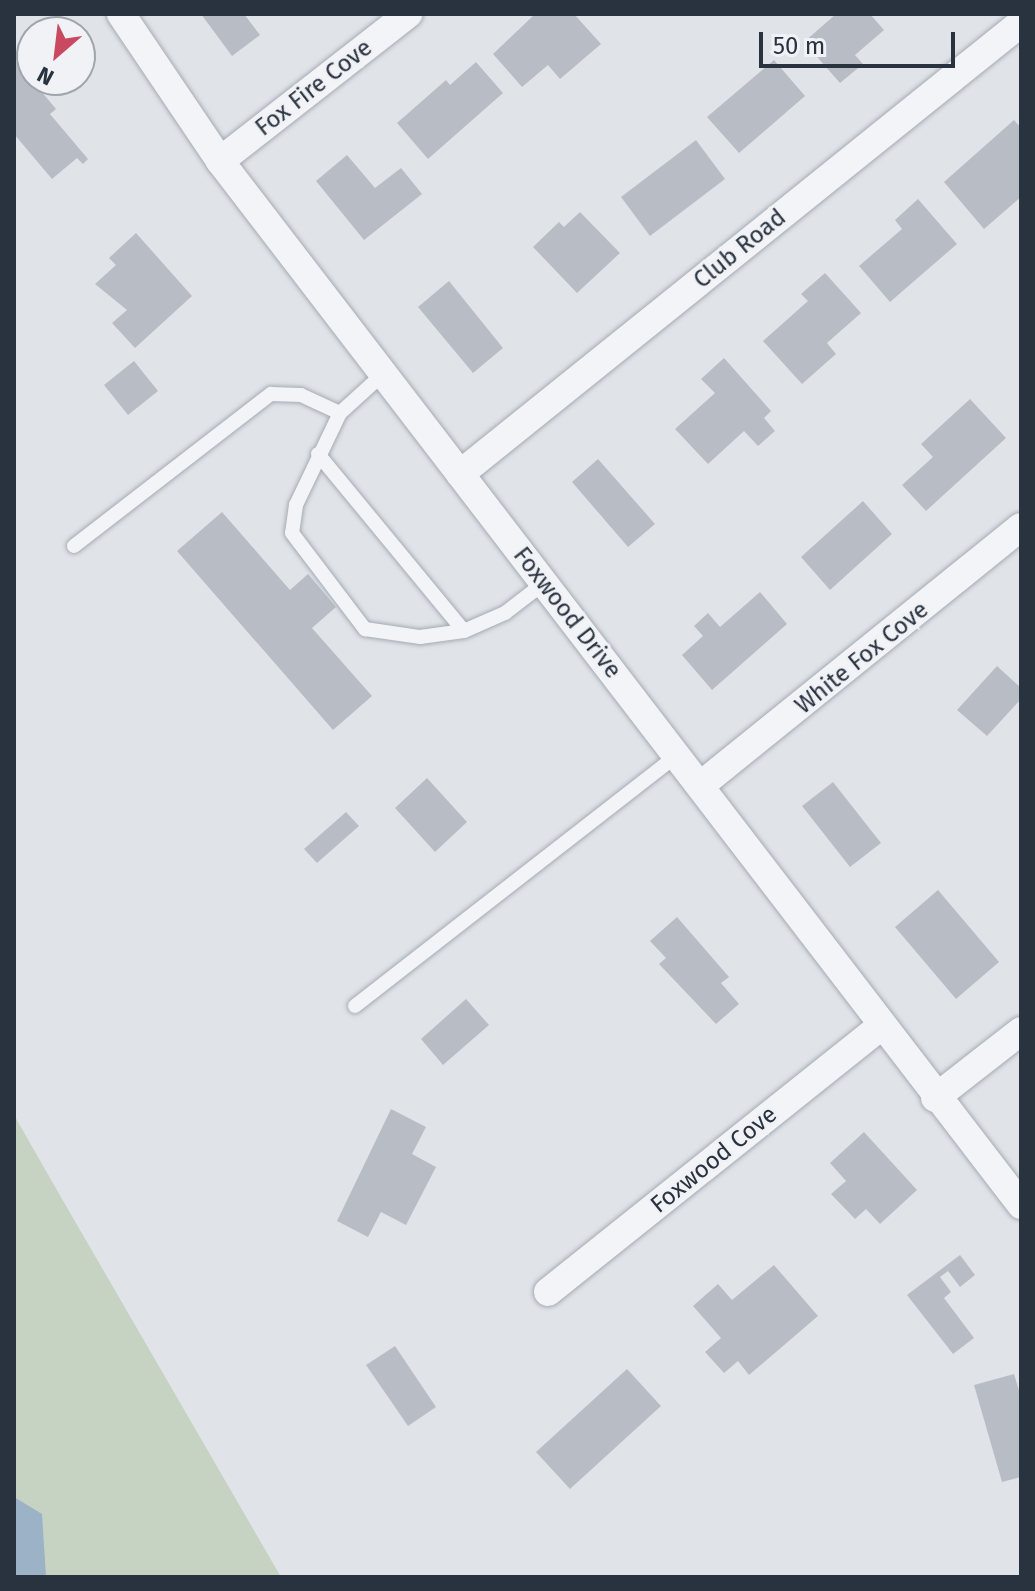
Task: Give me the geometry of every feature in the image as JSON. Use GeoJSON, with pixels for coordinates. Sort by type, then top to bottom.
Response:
{"type":"FeatureCollection","features":[{"type":"Feature","properties":{"kind":"street","name":"Foxwood Drive"},"geometry":{"type":"LineString","coordinates":[[121,14],[220,161],[701,785],[880,1027],[1021,1205]]}},
{"type":"Feature","properties":{"kind":"street","name":"Fox Fire Cove"},"geometry":{"type":"LineString","coordinates":[[220,161],[408,14]]}},
{"type":"Feature","properties":{"kind":"street","name":"Club Road"},"geometry":{"type":"LineString","coordinates":[[460,474],[1021,23]]}},
{"type":"Feature","properties":{"kind":"street","name":"White Fox Cove"},"geometry":{"type":"LineString","coordinates":[[701,785],[1021,527]]}},
{"type":"Feature","properties":{"kind":"street","name":"Foxwood Cove"},"geometry":{"type":"LineString","coordinates":[[548,1292],[880,1027]]}},
{"type":"Feature","properties":{"kind":"street"},"geometry":{"type":"LineString","coordinates":[[935,1098],[1021,1031]]}},
{"type":"Feature","properties":{"kind":"lane"},"geometry":{"type":"LineString","coordinates":[[383,374],[340,413],[296,505],[292,533],[365,629],[386,636],[420,637],[464,631],[505,613],[544,583]]}},
{"type":"Feature","properties":{"kind":"lane"},"geometry":{"type":"LineString","coordinates":[[74,546],[271,394],[301,395],[340,413]]}},
{"type":"Feature","properties":{"kind":"lane"},"geometry":{"type":"LineString","coordinates":[[318,454],[464,631]]}},
{"type":"Feature","properties":{"kind":"lane"},"geometry":{"type":"LineString","coordinates":[[355,1006],[677,755]]}},
{"type":"Feature","properties":{"kind":"green space"},"geometry":{"type":"Polygon","coordinates":[[[14,1115],[58,1192],[281,1577],[14,1577],[14,1115]]]}},
{"type":"Feature","properties":{"kind":"water"},"geometry":{"type":"Polygon","coordinates":[[[14,1497],[42,1514],[46,1577],[14,1577],[14,1497]]]}},
{"type":"Feature","properties":{"kind":"building"},"geometry":{"type":"Polygon","coordinates":[[[201,14],[244,14],[260,35],[232,56],[201,14]]]}},
{"type":"Feature","properties":{"kind":"building"},"geometry":{"type":"Polygon","coordinates":[[[535,14],[574,14],[601,44],[560,79],[548,65],[522,87],[493,54],[535,14]]]}},
{"type":"Feature","properties":{"kind":"building"},"geometry":{"type":"Polygon","coordinates":[[[836,14],[870,14],[884,30],[855,55],[863,64],[840,83],[804,42],[836,14]]]}},
{"type":"Feature","properties":{"kind":"building"},"geometry":{"type":"Polygon","coordinates":[[[14,59],[16,96],[45,96],[56,109],[50,114],[88,159],[83,164],[77,158],[52,179],[14,134],[14,59]]]}},
{"type":"Feature","properties":{"kind":"building"},"geometry":{"type":"Polygon","coordinates":[[[774,60],[805,96],[739,153],[707,117],[774,60]]]}},
{"type":"Feature","properties":{"kind":"building"},"geometry":{"type":"Polygon","coordinates":[[[476,62],[503,93],[428,159],[397,123],[446,80],[450,85],[476,62]]]}},
{"type":"Feature","properties":{"kind":"building"},"geometry":{"type":"Polygon","coordinates":[[[1014,120],[1021,128],[1021,197],[984,229],[944,182],[1014,120]]]}},
{"type":"Feature","properties":{"kind":"building"},"geometry":{"type":"Polygon","coordinates":[[[696,140],[725,179],[650,236],[621,197],[696,140]]]}},
{"type":"Feature","properties":{"kind":"building"},"geometry":{"type":"Polygon","coordinates":[[[347,155],[375,188],[401,168],[422,194],[364,240],[316,181],[347,155]]]}},
{"type":"Feature","properties":{"kind":"building"},"geometry":{"type":"Polygon","coordinates":[[[918,199],[957,244],[890,302],[859,266],[902,229],[895,220],[918,199]]]}},
{"type":"Feature","properties":{"kind":"building"},"geometry":{"type":"Polygon","coordinates":[[[580,212],[620,253],[577,293],[533,247],[559,222],[564,227],[580,212]]]}},
{"type":"Feature","properties":{"kind":"building"},"geometry":{"type":"Polygon","coordinates":[[[136,233],[192,296],[135,348],[112,323],[127,310],[95,284],[116,265],[109,258],[136,233]]]}},
{"type":"Feature","properties":{"kind":"building"},"geometry":{"type":"Polygon","coordinates":[[[825,273],[861,313],[827,343],[836,354],[802,384],[763,341],[808,301],[801,294],[825,273]]]}},
{"type":"Feature","properties":{"kind":"building"},"geometry":{"type":"Polygon","coordinates":[[[449,281],[503,348],[473,373],[418,307],[449,281]]]}},
{"type":"Feature","properties":{"kind":"building"},"geometry":{"type":"Polygon","coordinates":[[[724,358],[771,411],[764,418],[775,431],[758,446],[744,431],[708,464],[675,429],[715,393],[701,379],[724,358]]]}},
{"type":"Feature","properties":{"kind":"building"},"geometry":{"type":"Polygon","coordinates":[[[134,361],[158,391],[128,415],[104,385],[134,361]]]}},
{"type":"Feature","properties":{"kind":"building"},"geometry":{"type":"Polygon","coordinates":[[[970,399],[1006,438],[926,511],[902,485],[933,457],[921,444],[970,399]]]}},
{"type":"Feature","properties":{"kind":"building"},"geometry":{"type":"Polygon","coordinates":[[[598,459],[655,524],[628,547],[572,482],[598,459]]]}},
{"type":"Feature","properties":{"kind":"building"},"geometry":{"type":"Polygon","coordinates":[[[863,501],[892,534],[830,590],[801,557],[863,501]]]}},
{"type":"Feature","properties":{"kind":"building"},"geometry":{"type":"Polygon","coordinates":[[[222,512],[290,590],[308,574],[336,607],[312,628],[372,696],[333,730],[177,551],[222,512]]]}},
{"type":"Feature","properties":{"kind":"building"},"geometry":{"type":"Polygon","coordinates":[[[760,592],[787,624],[712,690],[682,655],[703,636],[694,626],[708,613],[720,627],[760,592]]]}},
{"type":"Feature","properties":{"kind":"building"},"geometry":{"type":"Polygon","coordinates":[[[997,666],[1021,688],[1021,699],[987,736],[957,710],[997,666]]]}},
{"type":"Feature","properties":{"kind":"building"},"geometry":{"type":"Polygon","coordinates":[[[427,778],[467,822],[435,852],[395,808],[427,778]]]}},
{"type":"Feature","properties":{"kind":"building"},"geometry":{"type":"Polygon","coordinates":[[[833,782],[881,843],[850,867],[802,806],[833,782]]]}},
{"type":"Feature","properties":{"kind":"building"},"geometry":{"type":"Polygon","coordinates":[[[346,812],[359,826],[317,863],[304,849],[346,812]]]}},
{"type":"Feature","properties":{"kind":"building"},"geometry":{"type":"Polygon","coordinates":[[[938,890],[999,962],[956,999],[895,927],[938,890]]]}},
{"type":"Feature","properties":{"kind":"building"},"geometry":{"type":"Polygon","coordinates":[[[677,917],[729,977],[721,983],[739,1004],[716,1024],[659,964],[666,958],[650,941],[677,917]]]}},
{"type":"Feature","properties":{"kind":"building"},"geometry":{"type":"Polygon","coordinates":[[[466,999],[489,1025],[443,1065],[421,1039],[466,999]]]}},
{"type":"Feature","properties":{"kind":"building"},"geometry":{"type":"Polygon","coordinates":[[[391,1109],[426,1127],[412,1154],[436,1167],[406,1225],[381,1212],[368,1237],[337,1221],[391,1109]]]}},
{"type":"Feature","properties":{"kind":"building"},"geometry":{"type":"Polygon","coordinates":[[[864,1132],[917,1190],[880,1224],[866,1209],[855,1219],[831,1194],[846,1181],[830,1163],[864,1132]]]}},
{"type":"Feature","properties":{"kind":"building"},"geometry":{"type":"Polygon","coordinates":[[[960,1255],[975,1275],[960,1287],[948,1271],[940,1277],[951,1292],[944,1298],[974,1338],[953,1354],[907,1295],[960,1255]]]}},
{"type":"Feature","properties":{"kind":"building"},"geometry":{"type":"Polygon","coordinates":[[[774,1265],[818,1316],[749,1375],[738,1361],[724,1373],[705,1352],[721,1338],[693,1306],[718,1284],[732,1300],[774,1265]]]}},
{"type":"Feature","properties":{"kind":"building"},"geometry":{"type":"Polygon","coordinates":[[[395,1346],[436,1407],[408,1426],[366,1365],[395,1346]]]}},
{"type":"Feature","properties":{"kind":"building"},"geometry":{"type":"Polygon","coordinates":[[[627,1369],[661,1406],[570,1489],[536,1452],[627,1369]]]}},
{"type":"Feature","properties":{"kind":"building"},"geometry":{"type":"Polygon","coordinates":[[[1014,1374],[1021,1397],[1021,1477],[1002,1482],[974,1385],[1014,1374]]]}}]}
